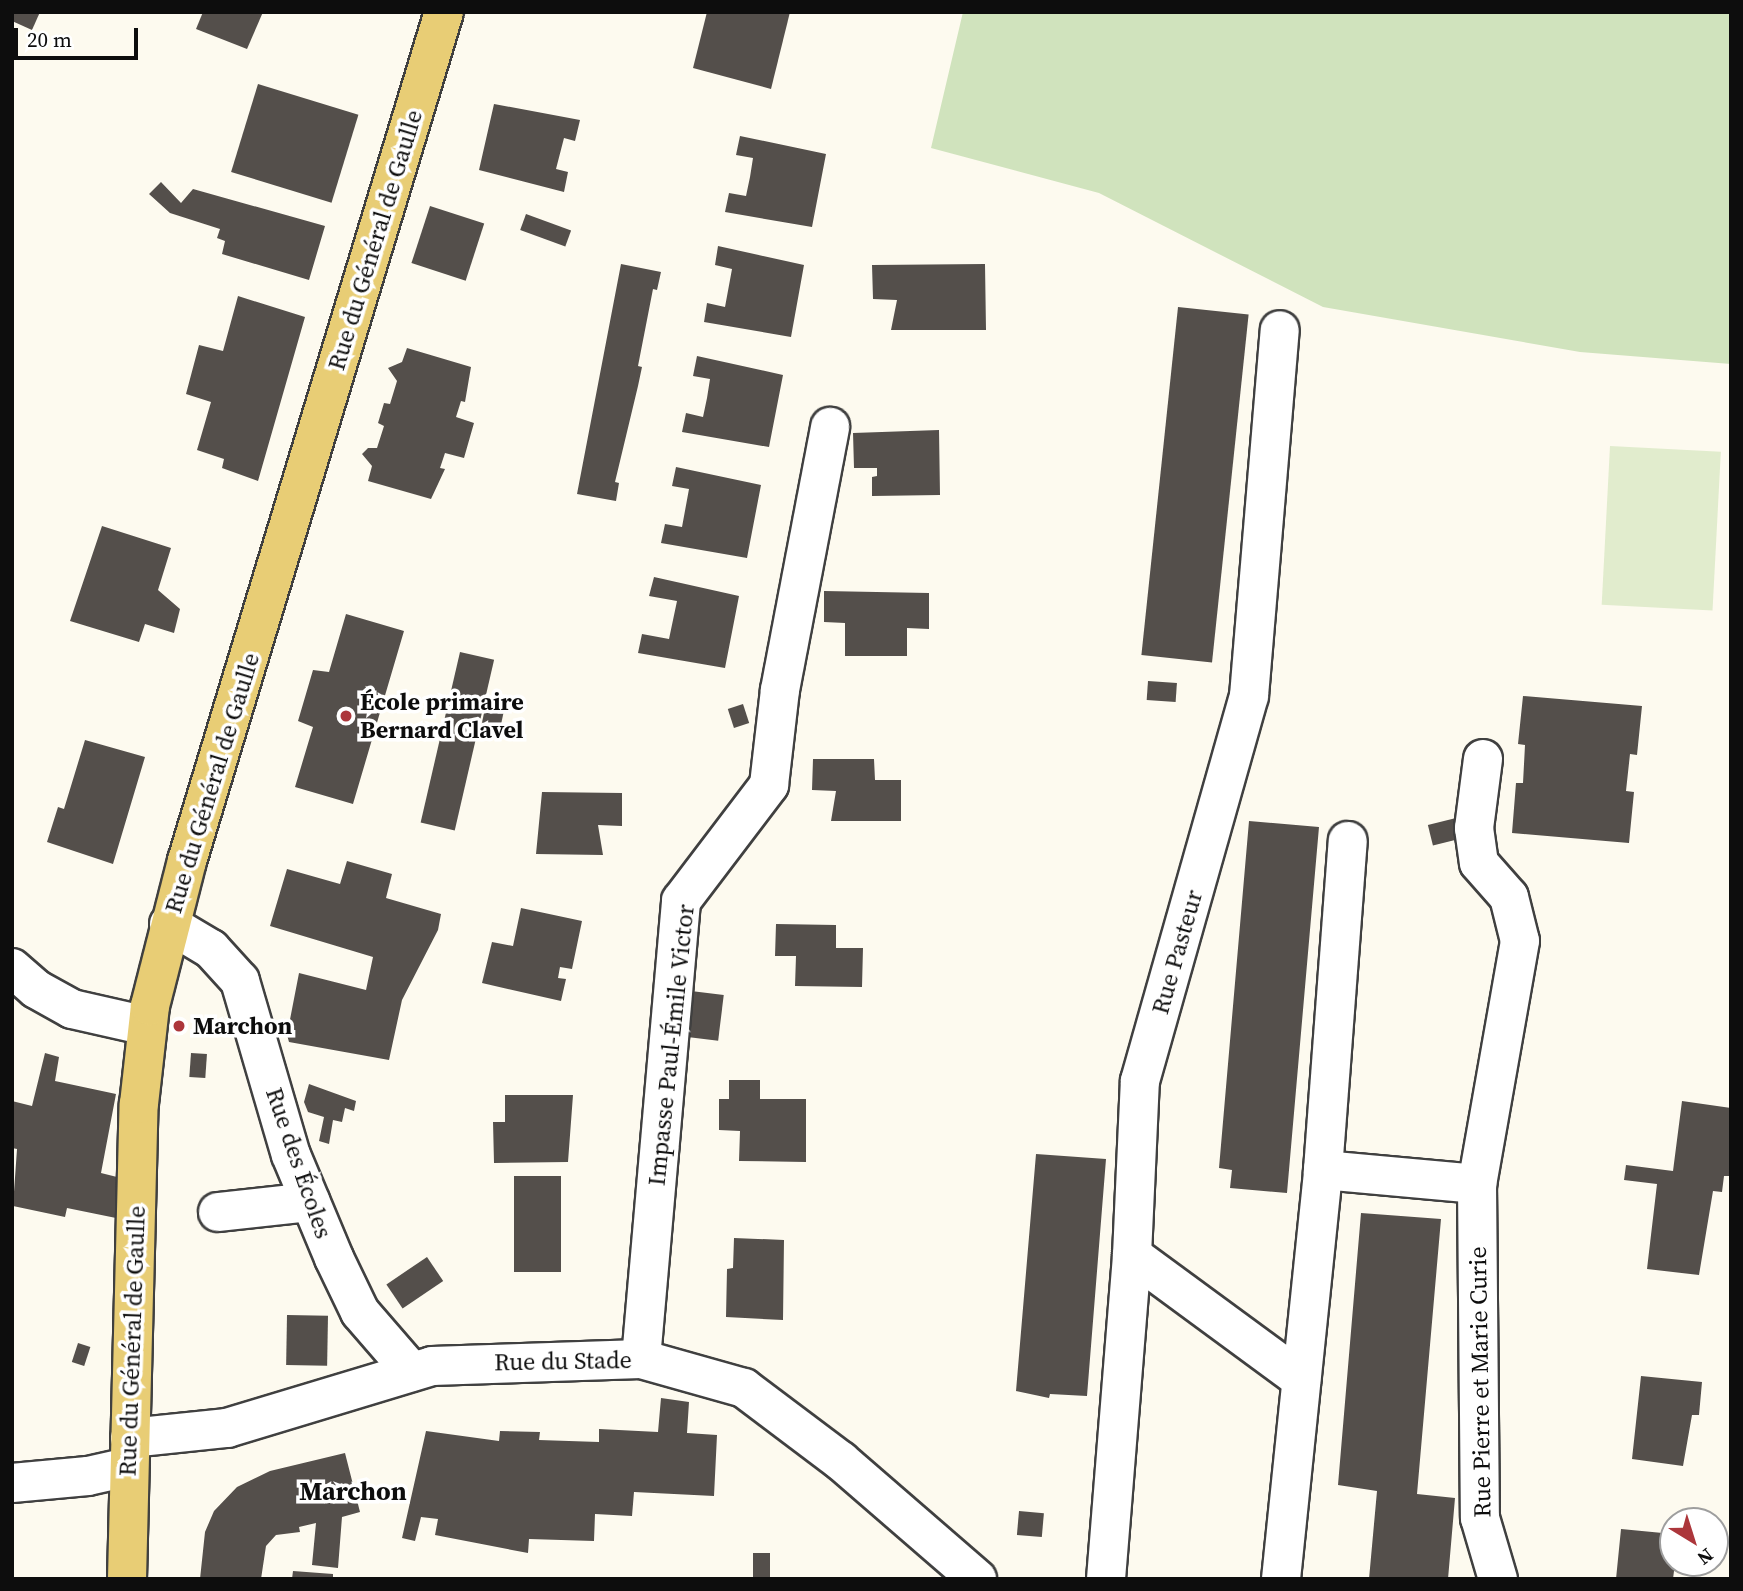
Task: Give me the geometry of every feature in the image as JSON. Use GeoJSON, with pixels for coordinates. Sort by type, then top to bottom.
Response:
{"type":"FeatureCollection","features":[{"type":"Feature","properties":{"kind":"main road","name":"Rue du Général de Gaulle"},"geometry":{"type":"LineString","coordinates":[[127,1579],[139,1104],[147,1026],[169,924],[444,12]]}},
{"type":"Feature","properties":{"kind":"street","name":"Rue Pasteur"},"geometry":{"type":"LineString","coordinates":[[1106,1579],[1132,1255],[1140,1081],[1249,695],[1280,330]]}},
{"type":"Feature","properties":{"kind":"street","name":"Impasse Paul-Émile Victor"},"geometry":{"type":"LineString","coordinates":[[641,1359],[681,901],[769,785],[780,690],[830,427]]}},
{"type":"Feature","properties":{"kind":"street","name":"Rue Pierre et Marie Curie"},"geometry":{"type":"LineString","coordinates":[[1483,759],[1474,828],[1479,863],[1509,897],[1520,941],[1477,1184],[1480,1518],[1499,1579]]}},
{"type":"Feature","properties":{"kind":"street"},"geometry":{"type":"LineString","coordinates":[[1281,1579],[1323,1170],[1348,841]]}},
{"type":"Feature","properties":{"kind":"street","name":"Rue des Écoles"},"geometry":{"type":"LineString","coordinates":[[169,924],[211,949],[240,981],[291,1154],[310,1202],[360,1312],[412,1372]]}},
{"type":"Feature","properties":{"kind":"street"},"geometry":{"type":"LineString","coordinates":[[12,968],[36,989],[72,1009],[147,1026]]}},
{"type":"Feature","properties":{"kind":"street"},"geometry":{"type":"LineString","coordinates":[[1323,1170],[1477,1184]]}},
{"type":"Feature","properties":{"kind":"street"},"geometry":{"type":"LineString","coordinates":[[218,1212],[310,1202]]}},
{"type":"Feature","properties":{"kind":"street"},"geometry":{"type":"LineString","coordinates":[[1132,1255],[1301,1379]]}},
{"type":"Feature","properties":{"kind":"street","name":"Rue du Stade"},"geometry":{"type":"LineString","coordinates":[[12,1483],[88,1476],[129,1452],[227,1427],[412,1372],[454,1363],[641,1359],[744,1388],[841,1461],[977,1579]]}},
{"type":"Feature","properties":{"kind":"green space"},"geometry":{"type":"Polygon","coordinates":[[[963,12],[1731,12],[1731,364],[1580,352],[1323,307],[1099,193],[931,148],[963,12]]]}},
{"type":"Feature","properties":{"kind":"green space"},"geometry":{"type":"Polygon","coordinates":[[[1610,446],[1721,452],[1713,611],[1602,605],[1610,446]]]}},
{"type":"Feature","properties":{"kind":"building"},"geometry":{"type":"Polygon","coordinates":[[[12,12],[40,12],[32,30],[12,21],[12,12]]]}},
{"type":"Feature","properties":{"kind":"building"},"geometry":{"type":"Polygon","coordinates":[[[203,12],[263,12],[247,49],[196,29],[203,12]]]}},
{"type":"Feature","properties":{"kind":"building"},"geometry":{"type":"Polygon","coordinates":[[[707,12],[790,12],[771,89],[693,68],[707,12]]]}},
{"type":"Feature","properties":{"kind":"building"},"geometry":{"type":"Polygon","coordinates":[[[258,84],[358,115],[332,203],[231,172],[258,84]]]}},
{"type":"Feature","properties":{"kind":"building"},"geometry":{"type":"Polygon","coordinates":[[[494,104],[580,120],[575,141],[564,138],[556,169],[568,172],[564,192],[479,170],[494,104]]]}},
{"type":"Feature","properties":{"kind":"building"},"geometry":{"type":"Polygon","coordinates":[[[740,136],[826,154],[812,227],[725,212],[729,193],[746,196],[750,177],[753,158],[736,155],[740,136]]]}},
{"type":"Feature","properties":{"kind":"building"},"geometry":{"type":"Polygon","coordinates":[[[161,182],[181,203],[193,189],[325,226],[309,280],[222,254],[225,241],[217,238],[220,229],[170,213],[149,194],[161,182]]]}},
{"type":"Feature","properties":{"kind":"building"},"geometry":{"type":"Polygon","coordinates":[[[430,206],[484,224],[466,281],[411,263],[430,206]]]}},
{"type":"Feature","properties":{"kind":"building"},"geometry":{"type":"Polygon","coordinates":[[[526,214],[571,230],[565,246],[520,230],[526,214]]]}},
{"type":"Feature","properties":{"kind":"building"},"geometry":{"type":"Polygon","coordinates":[[[718,246],[804,265],[791,337],[704,322],[707,303],[725,307],[732,269],[715,265],[718,246]]]}},
{"type":"Feature","properties":{"kind":"building"},"geometry":{"type":"Polygon","coordinates":[[[621,264],[661,272],[657,290],[653,289],[638,366],[642,367],[615,482],[619,483],[616,501],[577,494],[621,264]]]}},
{"type":"Feature","properties":{"kind":"building"},"geometry":{"type":"Polygon","coordinates":[[[985,264],[986,330],[891,330],[897,300],[873,299],[872,265],[985,264]]]}},
{"type":"Feature","properties":{"kind":"building"},"geometry":{"type":"Polygon","coordinates":[[[238,296],[305,317],[258,481],[222,468],[224,459],[197,450],[211,402],[186,394],[199,345],[223,351],[238,296]]]}},
{"type":"Feature","properties":{"kind":"building"},"geometry":{"type":"Polygon","coordinates":[[[1178,307],[1249,314],[1212,663],[1141,655],[1178,307]]]}},
{"type":"Feature","properties":{"kind":"building"},"geometry":{"type":"Polygon","coordinates":[[[407,348],[471,367],[465,402],[461,401],[456,417],[474,423],[464,458],[445,453],[440,468],[445,469],[431,499],[368,481],[372,466],[362,454],[368,448],[377,448],[384,426],[378,423],[384,403],[390,404],[397,381],[388,368],[402,362],[407,348]]]}},
{"type":"Feature","properties":{"kind":"building"},"geometry":{"type":"Polygon","coordinates":[[[697,356],[783,375],[769,447],[682,432],[686,413],[703,417],[707,398],[710,379],[693,376],[697,356]]]}},
{"type":"Feature","properties":{"kind":"building"},"geometry":{"type":"Polygon","coordinates":[[[939,430],[940,495],[872,496],[872,477],[877,476],[877,468],[854,468],[853,433],[939,430]]]}},
{"type":"Feature","properties":{"kind":"building"},"geometry":{"type":"Polygon","coordinates":[[[676,467],[761,485],[747,558],[661,543],[665,524],[682,527],[689,489],[672,486],[676,467]]]}},
{"type":"Feature","properties":{"kind":"building"},"geometry":{"type":"Polygon","coordinates":[[[102,526],[171,548],[158,590],[180,609],[174,633],[145,624],[139,642],[70,621],[102,526]]]}},
{"type":"Feature","properties":{"kind":"building"},"geometry":{"type":"Polygon","coordinates":[[[654,577],[739,596],[725,668],[638,653],[642,634],[669,639],[677,601],[649,596],[654,577]]]}},
{"type":"Feature","properties":{"kind":"building"},"geometry":{"type":"Polygon","coordinates":[[[824,591],[929,593],[929,629],[907,628],[907,656],[845,656],[845,623],[824,622],[824,591]]]}},
{"type":"Feature","properties":{"kind":"building"},"geometry":{"type":"Polygon","coordinates":[[[346,614],[404,631],[353,804],[295,787],[313,727],[298,721],[313,670],[329,672],[346,614]]]}},
{"type":"Feature","properties":{"kind":"building"},"geometry":{"type":"Polygon","coordinates":[[[460,652],[494,660],[455,830],[421,823],[460,652]]]}},
{"type":"Feature","properties":{"kind":"building"},"geometry":{"type":"Polygon","coordinates":[[[1148,681],[1177,683],[1176,702],[1147,700],[1148,681]]]}},
{"type":"Feature","properties":{"kind":"building"},"geometry":{"type":"Polygon","coordinates":[[[1523,696],[1642,706],[1637,755],[1630,754],[1626,791],[1634,792],[1629,843],[1512,833],[1516,783],[1523,783],[1525,745],[1518,744],[1523,696]]]}},
{"type":"Feature","properties":{"kind":"building"},"geometry":{"type":"Polygon","coordinates":[[[487,699],[506,703],[499,734],[480,730],[487,699]]]}},
{"type":"Feature","properties":{"kind":"building"},"geometry":{"type":"Polygon","coordinates":[[[743,704],[749,723],[734,728],[728,709],[743,704]]]}},
{"type":"Feature","properties":{"kind":"building"},"geometry":{"type":"Polygon","coordinates":[[[85,740],[145,757],[113,864],[47,842],[58,807],[64,809],[85,740]]]}},
{"type":"Feature","properties":{"kind":"building"},"geometry":{"type":"Polygon","coordinates":[[[813,759],[874,759],[875,780],[901,780],[901,821],[831,821],[836,791],[812,790],[813,759]]]}},
{"type":"Feature","properties":{"kind":"building"},"geometry":{"type":"Polygon","coordinates":[[[542,792],[622,793],[622,826],[598,825],[603,855],[536,854],[542,792]]]}},
{"type":"Feature","properties":{"kind":"building"},"geometry":{"type":"Polygon","coordinates":[[[1456,818],[1461,838],[1433,845],[1428,825],[1456,818]]]}},
{"type":"Feature","properties":{"kind":"building"},"geometry":{"type":"Polygon","coordinates":[[[1249,821],[1319,827],[1287,1193],[1230,1188],[1232,1170],[1219,1168],[1249,821]]]}},
{"type":"Feature","properties":{"kind":"building"},"geometry":{"type":"Polygon","coordinates":[[[347,861],[392,874],[386,898],[441,914],[438,930],[402,1000],[389,1060],[289,1042],[287,1035],[299,973],[366,990],[373,957],[270,926],[287,869],[340,884],[347,861]]]}},
{"type":"Feature","properties":{"kind":"building"},"geometry":{"type":"Polygon","coordinates":[[[521,908],[582,921],[572,969],[560,967],[558,978],[566,979],[561,1001],[482,983],[492,942],[513,946],[521,908]]]}},
{"type":"Feature","properties":{"kind":"building"},"geometry":{"type":"Polygon","coordinates":[[[776,924],[836,925],[836,948],[863,948],[862,987],[795,986],[796,956],[775,956],[776,924]]]}},
{"type":"Feature","properties":{"kind":"building"},"geometry":{"type":"Polygon","coordinates":[[[691,991],[724,995],[718,1041],[685,1037],[691,991]]]}},
{"type":"Feature","properties":{"kind":"building"},"geometry":{"type":"Polygon","coordinates":[[[45,1053],[59,1057],[55,1081],[116,1094],[101,1173],[117,1177],[116,1218],[67,1208],[65,1217],[13,1206],[17,1149],[12,1148],[12,1101],[32,1106],[45,1053]]]}},
{"type":"Feature","properties":{"kind":"building"},"geometry":{"type":"Polygon","coordinates":[[[191,1053],[207,1054],[205,1078],[189,1077],[191,1053]]]}},
{"type":"Feature","properties":{"kind":"building"},"geometry":{"type":"Polygon","coordinates":[[[729,1080],[760,1080],[760,1099],[806,1099],[806,1162],[739,1161],[740,1131],[719,1130],[719,1099],[729,1099],[729,1080]]]}},
{"type":"Feature","properties":{"kind":"building"},"geometry":{"type":"Polygon","coordinates":[[[309,1084],[356,1101],[354,1111],[345,1108],[342,1122],[333,1120],[329,1144],[319,1141],[324,1117],[308,1112],[304,1102],[309,1084]]]}},
{"type":"Feature","properties":{"kind":"building"},"geometry":{"type":"Polygon","coordinates":[[[505,1095],[573,1095],[568,1162],[494,1163],[493,1122],[505,1122],[505,1095]]]}},
{"type":"Feature","properties":{"kind":"building"},"geometry":{"type":"Polygon","coordinates":[[[1682,1101],[1731,1108],[1729,1176],[1724,1176],[1722,1192],[1713,1191],[1699,1275],[1647,1269],[1657,1184],[1624,1180],[1626,1165],[1673,1171],[1682,1101]]]}},
{"type":"Feature","properties":{"kind":"building"},"geometry":{"type":"Polygon","coordinates":[[[1036,1154],[1106,1159],[1087,1396],[1050,1394],[1049,1398],[1016,1391],[1036,1154]]]}},
{"type":"Feature","properties":{"kind":"building"},"geometry":{"type":"Polygon","coordinates":[[[514,1176],[561,1176],[561,1272],[514,1272],[514,1176]]]}},
{"type":"Feature","properties":{"kind":"building"},"geometry":{"type":"Polygon","coordinates":[[[1361,1213],[1441,1219],[1417,1494],[1455,1498],[1448,1579],[1369,1579],[1377,1491],[1338,1485],[1361,1213]]]}},
{"type":"Feature","properties":{"kind":"building"},"geometry":{"type":"Polygon","coordinates":[[[734,1238],[784,1240],[783,1320],[726,1317],[727,1269],[733,1268],[734,1238]]]}},
{"type":"Feature","properties":{"kind":"building"},"geometry":{"type":"Polygon","coordinates":[[[427,1257],[443,1281],[403,1308],[386,1284],[427,1257]]]}},
{"type":"Feature","properties":{"kind":"building"},"geometry":{"type":"Polygon","coordinates":[[[287,1315],[328,1316],[327,1366],[286,1365],[287,1315]]]}},
{"type":"Feature","properties":{"kind":"building"},"geometry":{"type":"Polygon","coordinates":[[[78,1343],[90,1347],[84,1366],[72,1362],[78,1343]]]}},
{"type":"Feature","properties":{"kind":"building"},"geometry":{"type":"Polygon","coordinates":[[[1641,1376],[1702,1382],[1699,1415],[1692,1415],[1683,1466],[1632,1459],[1641,1376]]]}},
{"type":"Feature","properties":{"kind":"building"},"geometry":{"type":"Polygon","coordinates":[[[661,1398],[689,1402],[687,1433],[717,1435],[714,1496],[634,1492],[632,1516],[595,1514],[594,1541],[529,1539],[528,1553],[435,1535],[438,1519],[421,1517],[415,1541],[402,1538],[426,1431],[499,1441],[500,1431],[540,1432],[539,1440],[599,1442],[599,1429],[658,1432],[661,1398]]]}},
{"type":"Feature","properties":{"kind":"building"},"geometry":{"type":"Polygon","coordinates":[[[345,1453],[360,1512],[342,1517],[338,1568],[312,1565],[316,1523],[299,1527],[300,1532],[276,1535],[266,1546],[261,1579],[200,1579],[205,1532],[214,1511],[237,1487],[270,1471],[345,1453]]]}},
{"type":"Feature","properties":{"kind":"building"},"geometry":{"type":"Polygon","coordinates":[[[1019,1511],[1044,1513],[1042,1537],[1017,1535],[1019,1511]]]}},
{"type":"Feature","properties":{"kind":"building"},"geometry":{"type":"Polygon","coordinates":[[[1621,1529],[1659,1533],[1659,1577],[1673,1579],[1616,1579],[1621,1529]]]}},
{"type":"Feature","properties":{"kind":"building"},"geometry":{"type":"Polygon","coordinates":[[[753,1553],[770,1553],[770,1577],[753,1577],[753,1553]]]}},
{"type":"Feature","properties":{"kind":"building"},"geometry":{"type":"Polygon","coordinates":[[[293,1571],[333,1574],[333,1579],[292,1579],[293,1571]]]}},
{"type":"Feature","properties":{"kind":"place","name":"École primaire Bernard Clavel"},"geometry":{"type":"Point","coordinates":[346,716]}},
{"type":"Feature","properties":{"kind":"place","name":"Marchon"},"geometry":{"type":"Point","coordinates":[179,1026]}},
{"type":"Feature","properties":{"kind":"district","name":"Marchon"},"geometry":{"type":"Point","coordinates":[353,1492]}}]}
